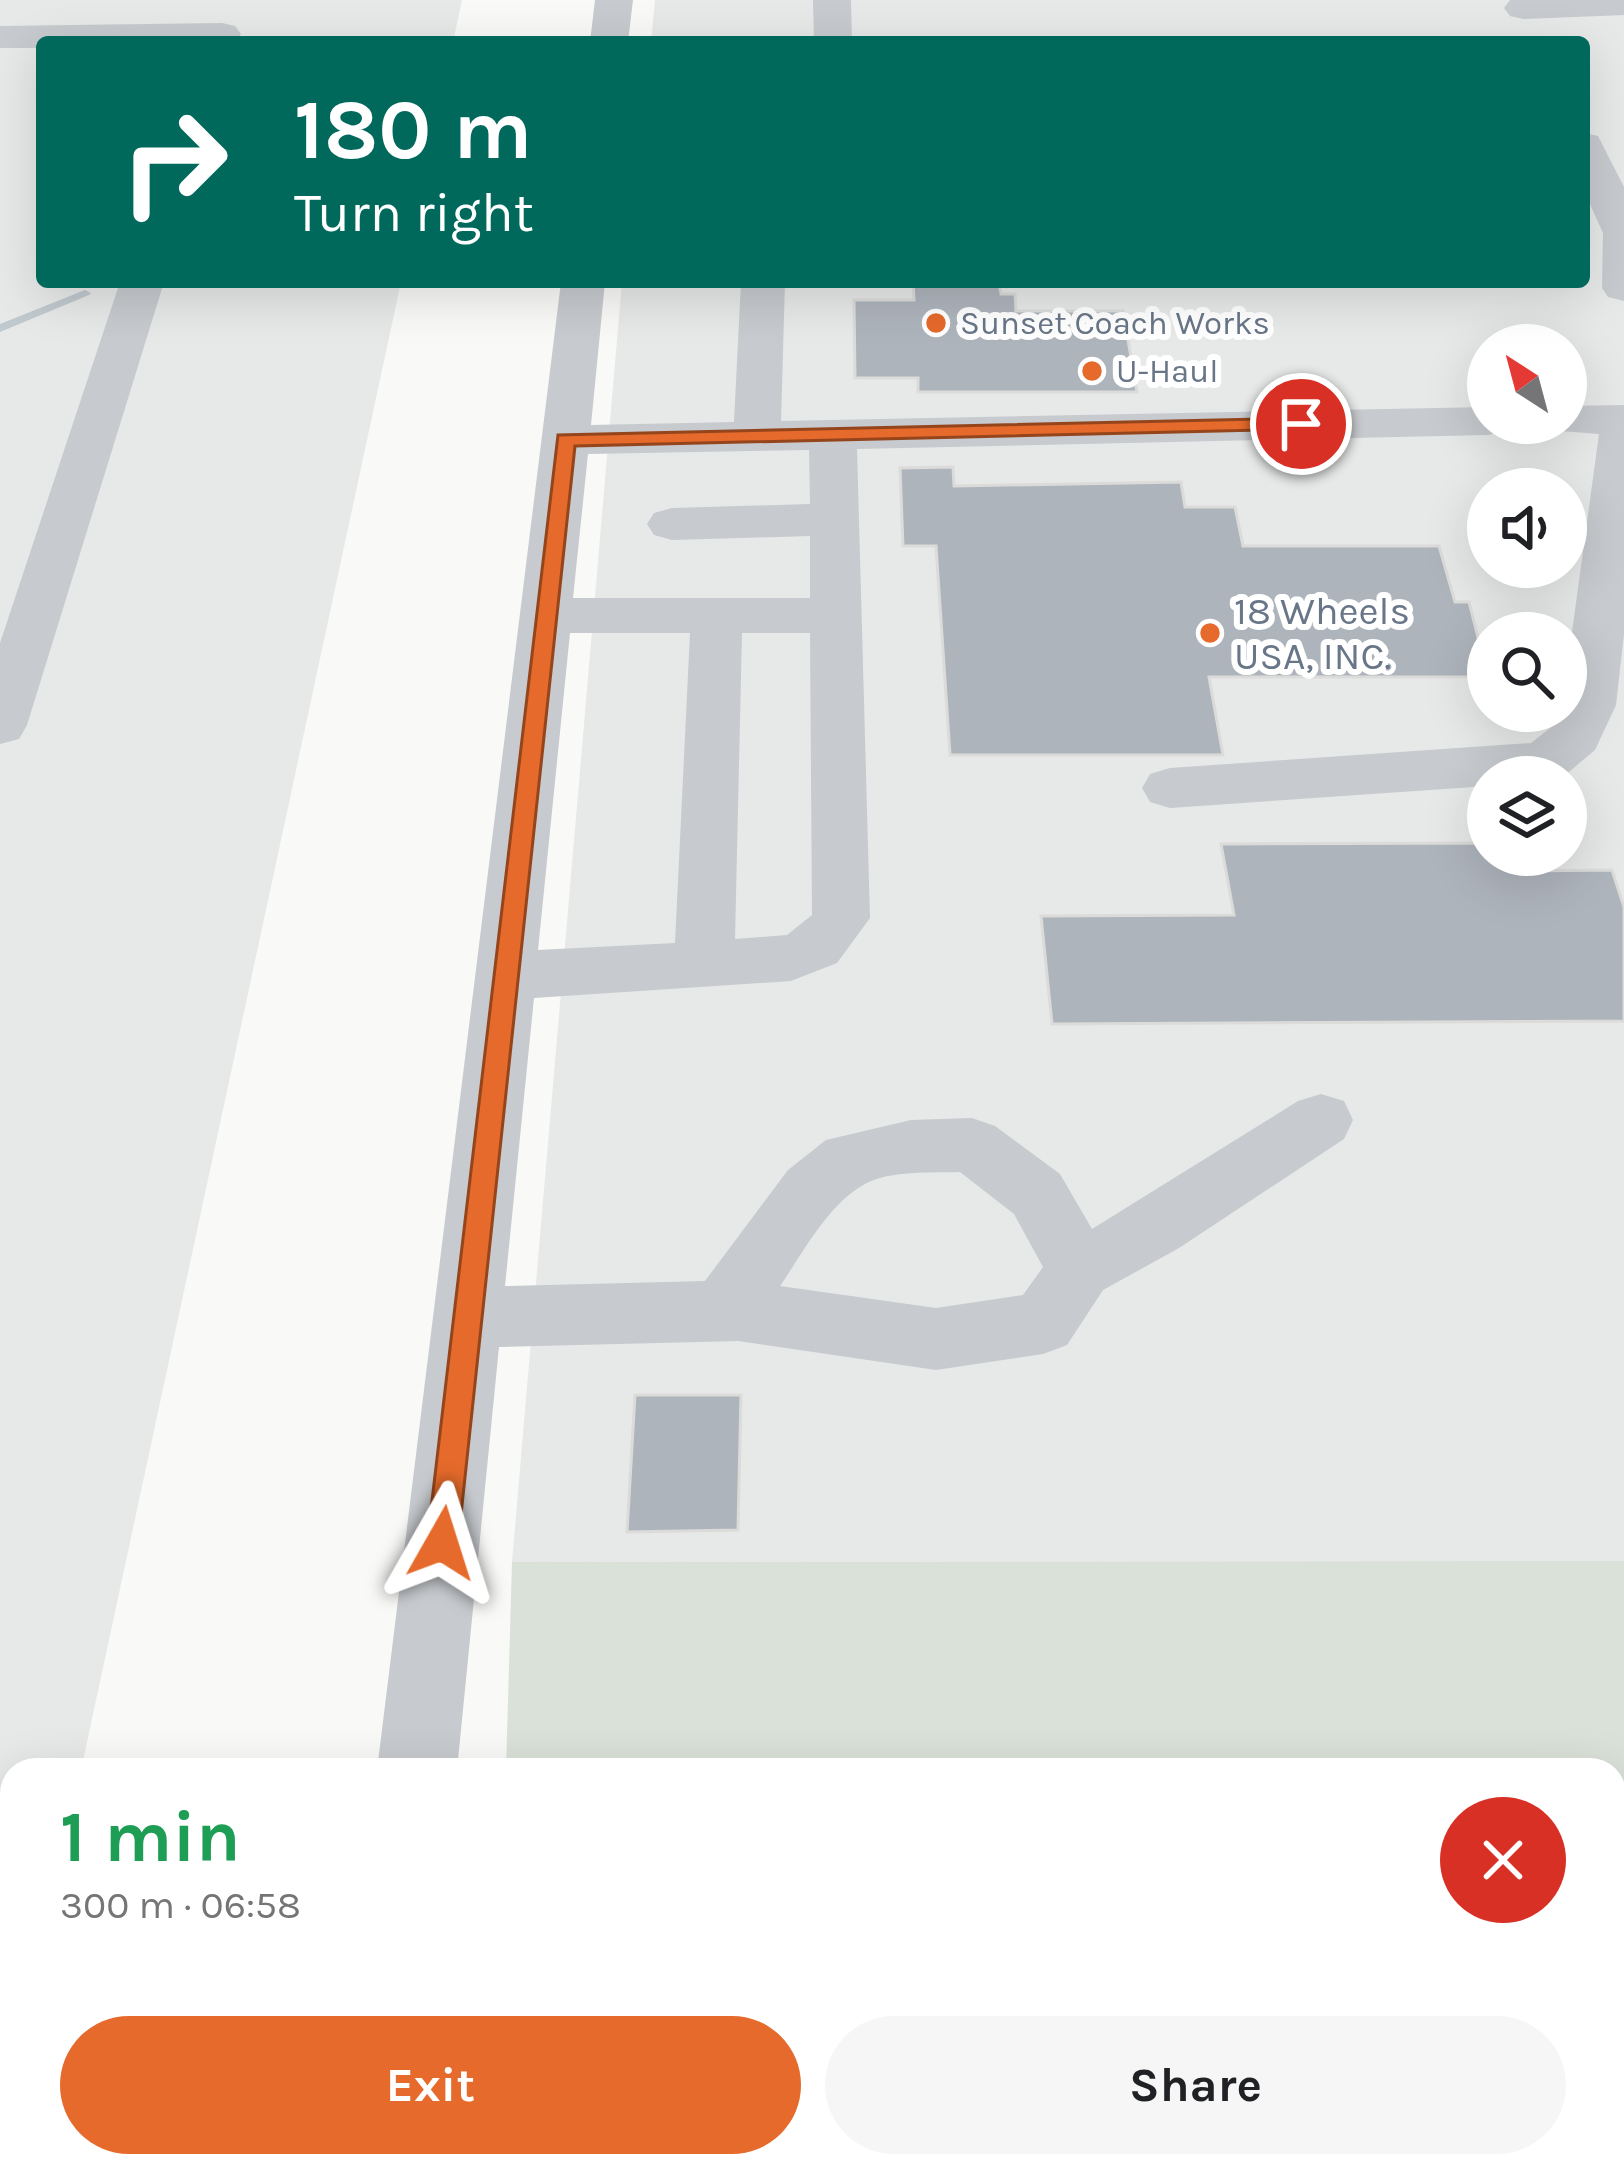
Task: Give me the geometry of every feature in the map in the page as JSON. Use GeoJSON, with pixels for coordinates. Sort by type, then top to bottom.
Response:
{"type":"FeatureCollection","features":[{"type":"Feature","properties":{"kind":"street"},"geometry":{"type":"LineString","coordinates":[[610,36],[614,0]]}},
{"type":"Feature","properties":{"kind":"street"},"geometry":{"type":"LineString","coordinates":[[832,0],[833,36]]}},
{"type":"Feature","properties":{"kind":"street"},"geometry":{"type":"LineString","coordinates":[[1523,17],[1624,4]]}},
{"type":"Feature","properties":{"kind":"street"},"geometry":{"type":"LineString","coordinates":[[0,37],[226,26]]}},
{"type":"Feature","properties":{"kind":"street"},"geometry":{"type":"LineString","coordinates":[[1590,158],[1624,233],[1624,288]]}},
{"type":"Feature","properties":{"kind":"street"},"geometry":{"type":"LineString","coordinates":[[1590,233],[1624,233]]}},
{"type":"Feature","properties":{"kind":"street"},"geometry":{"type":"LineString","coordinates":[[0,725],[140,288]]}},
{"type":"Feature","properties":{"kind":"street"},"geometry":{"type":"LineString","coordinates":[[418,1758],[582,288]]}},
{"type":"Feature","properties":{"kind":"street"},"geometry":{"type":"LineString","coordinates":[[757,436],[763,288]]}},
{"type":"Feature","properties":{"kind":"street"},"geometry":{"type":"LineString","coordinates":[[1170,788],[1544,763],[1576,736],[1589,705],[1624,421],[1587,420]]}},
{"type":"Feature","properties":{"kind":"street"},"geometry":{"type":"LineString","coordinates":[[565,440],[1467,421]]}},
{"type":"Feature","properties":{"kind":"street"},"geometry":{"type":"LineString","coordinates":[[506,976],[805,955],[827,942],[841,918],[833,434]]}},
{"type":"Feature","properties":{"kind":"street"},"geometry":{"type":"LineString","coordinates":[[672,524],[834,519]]}},
{"type":"Feature","properties":{"kind":"street"},"geometry":{"type":"LineString","coordinates":[[704,964],[717,615]]}},
{"type":"Feature","properties":{"kind":"street"},"geometry":{"type":"LineString","coordinates":[[546,616],[836,615]]}},
{"type":"Feature","properties":{"kind":"street"},"geometry":{"type":"LineString","coordinates":[[468,1317],[723,1311],[936,1339],[1042,1322],[1079,1269],[1156,1228],[1321,1120]]}},
{"type":"Feature","properties":{"kind":"street"},"geometry":{"type":"LineString","coordinates":[[723,1311],[812,1190],[849,1159],[911,1147],[973,1145],[1037,1194],[1079,1269]]}},
{"type":"Feature","properties":{"kind":"shaded area"},"geometry":{"type":"Polygon","coordinates":[[[0,0],[462,0],[454,36],[36,36],[36,288],[400,288],[84,1758],[0,1758],[0,0]]]}},
{"type":"Feature","properties":{"kind":"shaded area"},"geometry":{"type":"Polygon","coordinates":[[[655,0],[1624,0],[1624,1561],[512,1562],[621,288],[1590,288],[1590,36],[652,36],[655,0]]]}},
{"type":"Feature","properties":{"kind":"shaded area"},"geometry":{"type":"Polygon","coordinates":[[[1624,1561],[1624,1758],[506,1758],[512,1562],[1624,1561]]]}},
{"type":"Feature","properties":{"kind":"building","name":"Sunset Coach Works"},"geometry":{"type":"Polygon","coordinates":[[[913,288],[1000,288],[1001,294],[1015,294],[1016,311],[1123,311],[1137,392],[918,392],[918,378],[855,378],[854,300],[914,300],[913,288]]]}},
{"type":"Feature","properties":{"kind":"building","name":"18 Wheels USA, INC."},"geometry":{"type":"Polygon","coordinates":[[[953,467],[954,486],[1181,482],[1185,507],[1235,507],[1243,546],[1439,546],[1455,602],[1469,602],[1472,612],[1467,612],[1467,677],[1209,677],[1223,755],[950,755],[936,546],[903,546],[900,468],[953,467]]]}},
{"type":"Feature","properties":{"kind":"building"},"geometry":{"type":"Polygon","coordinates":[[[1467,843],[1467,876],[1587,876],[1587,870],[1612,870],[1624,907],[1624,1021],[1052,1024],[1041,916],[1234,915],[1221,844],[1467,843]]]}},
{"type":"Feature","properties":{"kind":"building"},"geometry":{"type":"Polygon","coordinates":[[[635,1395],[741,1395],[738,1530],[627,1532],[635,1395]]]}},
{"type":"Feature","properties":{"kind":"waterway"},"geometry":{"type":"LineString","coordinates":[[0,328],[85,293]]}},
{"type":"Feature","properties":{"kind":"place","name":"Sunset Coach Works"},"geometry":{"type":"Point","coordinates":[936,323]}},
{"type":"Feature","properties":{"kind":"place","name":"U-Haul"},"geometry":{"type":"Point","coordinates":[1092,371]}},
{"type":"Feature","properties":{"kind":"place","name":"18 Wheels USA, INC."},"geometry":{"type":"Point","coordinates":[1210,633]}},
{"type":"Feature","properties":{"kind":"route"},"geometry":{"type":"LineString","coordinates":[[442,1543],[565,440],[1301,424]]}}]}
